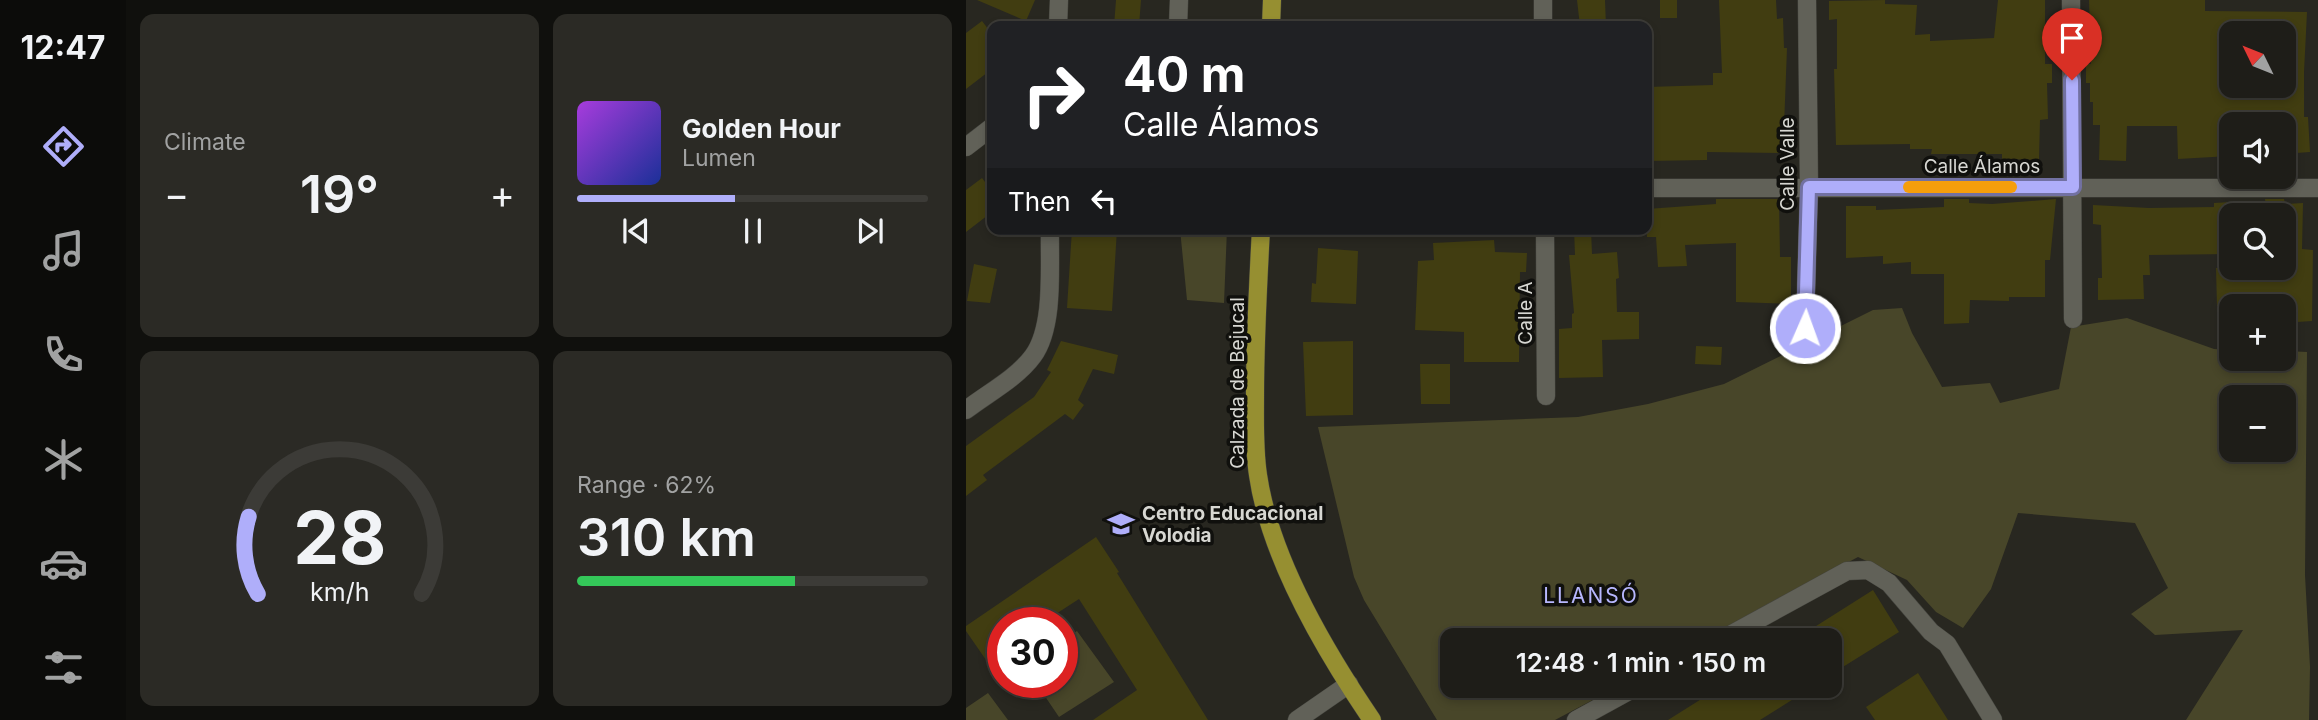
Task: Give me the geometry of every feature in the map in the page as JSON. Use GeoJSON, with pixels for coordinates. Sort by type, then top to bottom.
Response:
{"type":"FeatureCollection","features":[{"type":"Feature","properties":{"kind":"main road"},"geometry":{"type":"LineString","coordinates":[[1271,21],[1272,0]]}},
{"type":"Feature","properties":{"kind":"main road","name":"Calzada de Bejucal"},"geometry":{"type":"LineString","coordinates":[[1261,235],[1255,360],[1257,474],[1276,546],[1294,587],[1372,720]]}},
{"type":"Feature","properties":{"kind":"street"},"geometry":{"type":"LineString","coordinates":[[1058,21],[1059,0]]}},
{"type":"Feature","properties":{"kind":"street"},"geometry":{"type":"LineString","coordinates":[[1178,21],[1179,0]]}},
{"type":"Feature","properties":{"kind":"street"},"geometry":{"type":"LineString","coordinates":[[1543,0],[1543,21]]}},
{"type":"Feature","properties":{"kind":"street","name":"Calle Valle"},"geometry":{"type":"LineString","coordinates":[[1805,328],[1809,187],[1807,0]]}},
{"type":"Feature","properties":{"kind":"street"},"geometry":{"type":"LineString","coordinates":[[2071,0],[2073,319]]}},
{"type":"Feature","properties":{"kind":"street"},"geometry":{"type":"LineString","coordinates":[[966,147],[987,131]]}},
{"type":"Feature","properties":{"kind":"street","name":"Calle Álamos"},"geometry":{"type":"LineString","coordinates":[[1652,188],[2318,188]]}},
{"type":"Feature","properties":{"kind":"street"},"geometry":{"type":"LineString","coordinates":[[966,410],[1031,358],[1039,346],[1047,315],[1050,235]]}},
{"type":"Feature","properties":{"kind":"street","name":"Calle A"},"geometry":{"type":"LineString","coordinates":[[1545,235],[1546,396]]}},
{"type":"Feature","properties":{"kind":"street"},"geometry":{"type":"LineString","coordinates":[[1743,628],[1847,571],[1868,570],[1889,583],[1931,632],[1947,644],[1988,718]]}},
{"type":"Feature","properties":{"kind":"street"},"geometry":{"type":"LineString","coordinates":[[1297,720],[1349,684]]}},
{"type":"Feature","properties":{"kind":"street"},"geometry":{"type":"LineString","coordinates":[[1576,720],[1616,698]]}},
{"type":"Feature","properties":{"kind":"shaded area"},"geometry":{"type":"Polygon","coordinates":[[[1181,235],[1227,235],[1224,303],[1187,300],[1181,235]]]}},
{"type":"Feature","properties":{"kind":"shaded area"},"geometry":{"type":"Polygon","coordinates":[[[1902,308],[1912,333],[1942,387],[1990,383],[2000,403],[2059,389],[2071,327],[2127,318],[2219,349],[2219,371],[2296,371],[2296,352],[2307,352],[2305,575],[2310,667],[2309,720],[2186,720],[2243,630],[2155,635],[2131,614],[2168,588],[2135,523],[2018,513],[1991,589],[1963,628],[1936,612],[1907,580],[1858,557],[1725,628],[1440,628],[1440,698],[1596,698],[1555,720],[1437,720],[1364,600],[1354,577],[1318,427],[1578,417],[1648,404],[1724,384],[1873,310],[1902,308]]]}},
{"type":"Feature","properties":{"kind":"shaded area"},"geometry":{"type":"Polygon","coordinates":[[[1078,632],[1114,682],[1059,717],[1046,698],[1078,698],[1078,632]]]}},
{"type":"Feature","properties":{"kind":"shaded area"},"geometry":{"type":"Polygon","coordinates":[[[987,694],[987,698],[992,698],[1008,720],[966,720],[966,708],[987,694]]]}},
{"type":"Feature","properties":{"kind":"building"},"geometry":{"type":"Polygon","coordinates":[[[977,0],[1035,0],[1026,21],[977,0]]]}},
{"type":"Feature","properties":{"kind":"building"},"geometry":{"type":"Polygon","coordinates":[[[1116,0],[1141,0],[1139,21],[1114,21],[1116,0]]]}},
{"type":"Feature","properties":{"kind":"building"},"geometry":{"type":"Polygon","coordinates":[[[1577,0],[1605,0],[1606,21],[1579,21],[1577,0]]]}},
{"type":"Feature","properties":{"kind":"building"},"geometry":{"type":"Polygon","coordinates":[[[1660,0],[1677,0],[1677,18],[1660,18],[1660,0]]]}},
{"type":"Feature","properties":{"kind":"building"},"geometry":{"type":"Polygon","coordinates":[[[1719,0],[1776,0],[1777,19],[1783,18],[1784,48],[1787,48],[1783,153],[1707,152],[1707,160],[1652,161],[1652,87],[1713,85],[1713,73],[1722,73],[1719,0]]]}},
{"type":"Feature","properties":{"kind":"building"},"geometry":{"type":"Polygon","coordinates":[[[1885,0],[1885,4],[1917,5],[1915,35],[1930,34],[1930,41],[1994,38],[1998,0],[2045,0],[2045,64],[2052,64],[2052,83],[2047,83],[2048,119],[2040,120],[2039,160],[2002,159],[2002,154],[1931,154],[1932,149],[1910,149],[1910,144],[1836,145],[1834,69],[1837,69],[1837,19],[1829,20],[1829,1],[1885,0]]]}},
{"type":"Feature","properties":{"kind":"building"},"geometry":{"type":"Polygon","coordinates":[[[2089,0],[2205,0],[2205,11],[2307,12],[2304,117],[2308,117],[2310,152],[2296,153],[2296,112],[2219,112],[2219,157],[2178,159],[2177,126],[2127,126],[2126,161],[2099,160],[2100,125],[2093,125],[2093,102],[2090,102],[2090,83],[2086,83],[2086,64],[2091,64],[2089,0]]]}},
{"type":"Feature","properties":{"kind":"building"},"geometry":{"type":"Polygon","coordinates":[[[982,21],[987,28],[987,73],[966,89],[966,33],[982,21]]]}},
{"type":"Feature","properties":{"kind":"building"},"geometry":{"type":"Polygon","coordinates":[[[982,178],[987,184],[987,216],[966,232],[966,190],[982,178]]]}},
{"type":"Feature","properties":{"kind":"building"},"geometry":{"type":"Polygon","coordinates":[[[1716,199],[1779,199],[1780,257],[1791,257],[1791,304],[1736,302],[1736,243],[1685,245],[1687,266],[1658,267],[1656,237],[1647,237],[1652,235],[1652,209],[1716,204],[1716,199]]]}},
{"type":"Feature","properties":{"kind":"building"},"geometry":{"type":"Polygon","coordinates":[[[1944,199],[1969,199],[1969,203],[1992,204],[2056,199],[2050,260],[2045,260],[2045,297],[2009,297],[2009,301],[1970,300],[1969,323],[1944,324],[1944,274],[1911,274],[1911,262],[1883,264],[1883,256],[1846,258],[1846,206],[1876,206],[1876,210],[1944,207],[1944,199]]]}},
{"type":"Feature","properties":{"kind":"building"},"geometry":{"type":"Polygon","coordinates":[[[2265,199],[2284,199],[2285,203],[2266,203],[2265,199]]]}},
{"type":"Feature","properties":{"kind":"building"},"geometry":{"type":"Polygon","coordinates":[[[2231,202],[2219,203],[2219,254],[2149,255],[2150,275],[2143,275],[2144,299],[2098,300],[2098,278],[2102,278],[2101,225],[2093,224],[2093,205],[2214,207],[2214,203],[2231,202]]]}},
{"type":"Feature","properties":{"kind":"building"},"geometry":{"type":"Polygon","coordinates":[[[2296,203],[2303,203],[2302,249],[2313,250],[2312,321],[2296,322],[2296,294],[2219,294],[2217,306],[2216,268],[2219,268],[2219,280],[2296,280],[2296,203]]]}},
{"type":"Feature","properties":{"kind":"building"},"geometry":{"type":"Polygon","coordinates":[[[1072,235],[1117,235],[1112,311],[1067,308],[1072,235]]]}},
{"type":"Feature","properties":{"kind":"building"},"geometry":{"type":"Polygon","coordinates":[[[1574,235],[1591,235],[1592,254],[1617,252],[1617,312],[1639,312],[1639,339],[1602,340],[1603,377],[1559,378],[1559,329],[1572,328],[1574,313],[1569,255],[1575,255],[1574,235]]]}},
{"type":"Feature","properties":{"kind":"building"},"geometry":{"type":"Polygon","coordinates":[[[1494,240],[1495,252],[1527,253],[1526,272],[1520,272],[1519,362],[1464,362],[1464,332],[1415,330],[1418,261],[1434,260],[1433,243],[1494,240]]]}},
{"type":"Feature","properties":{"kind":"building"},"geometry":{"type":"Polygon","coordinates":[[[1318,248],[1358,251],[1356,304],[1311,302],[1312,283],[1316,284],[1318,248]]]}},
{"type":"Feature","properties":{"kind":"building"},"geometry":{"type":"Polygon","coordinates":[[[974,264],[997,269],[990,303],[967,301],[974,264]]]}},
{"type":"Feature","properties":{"kind":"building"},"geometry":{"type":"Polygon","coordinates":[[[1061,341],[1118,355],[1114,374],[1093,369],[1078,400],[1084,405],[1073,420],[1065,414],[983,475],[987,480],[966,496],[966,446],[1034,397],[1051,372],[1047,370],[1061,341]]]}},
{"type":"Feature","properties":{"kind":"building"},"geometry":{"type":"Polygon","coordinates":[[[1353,341],[1353,415],[1306,416],[1303,342],[1353,341]]]}},
{"type":"Feature","properties":{"kind":"building"},"geometry":{"type":"Polygon","coordinates":[[[1696,346],[1722,347],[1721,365],[1695,364],[1696,346]]]}},
{"type":"Feature","properties":{"kind":"building"},"geometry":{"type":"Polygon","coordinates":[[[1420,364],[1450,364],[1450,404],[1421,404],[1420,364]]]}},
{"type":"Feature","properties":{"kind":"building"},"geometry":{"type":"Polygon","coordinates":[[[1096,537],[1208,720],[1093,720],[1137,690],[1079,599],[1067,607],[994,607],[1096,537]]]}},
{"type":"Feature","properties":{"kind":"building"},"geometry":{"type":"Polygon","coordinates":[[[1873,590],[1899,632],[1842,668],[1842,628],[1813,628],[1873,590]]]}},
{"type":"Feature","properties":{"kind":"building"},"geometry":{"type":"Polygon","coordinates":[[[987,612],[986,660],[966,631],[966,626],[987,612]]]}},
{"type":"Feature","properties":{"kind":"building"},"geometry":{"type":"Polygon","coordinates":[[[1918,673],[1948,720],[1875,720],[1866,707],[1918,673]]]}},
{"type":"Feature","properties":{"kind":"building"},"geometry":{"type":"Polygon","coordinates":[[[1703,698],[1795,698],[1760,720],[1668,720],[1703,698]]]}},
{"type":"Feature","properties":{"kind":"slow traffic"},"geometry":{"type":"LineString","coordinates":[[1909,187],[2011,187]]}},
{"type":"Feature","properties":{"kind":"place","name":"Centro Educacional Volodia"},"geometry":{"type":"Point","coordinates":[1121,524]}},
{"type":"Feature","properties":{"kind":"district","name":"LLANSÓ"},"geometry":{"type":"Point","coordinates":[1591,595]}},
{"type":"Feature","properties":{"kind":"route"},"geometry":{"type":"LineString","coordinates":[[1805,328],[1809,187],[2073,187],[2072,80]]}}]}
